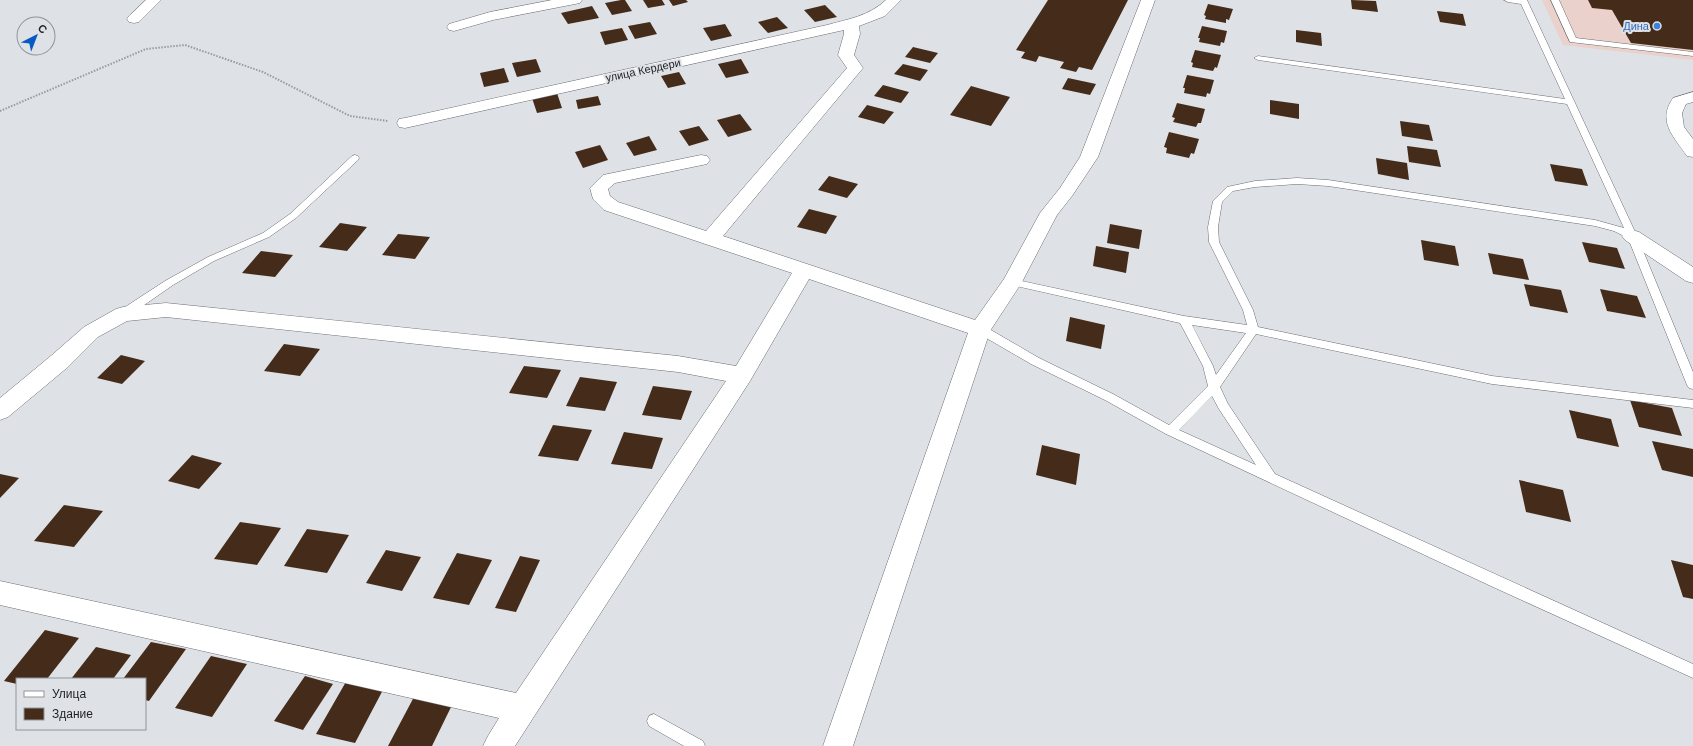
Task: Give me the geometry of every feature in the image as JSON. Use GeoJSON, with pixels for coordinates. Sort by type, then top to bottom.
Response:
{"type":"FeatureCollection","features":[{"type":"Feature","properties":{"kind":"street"},"geometry":{"type":"LineString","coordinates":[[134,19],[154,0]]}},
{"type":"Feature","properties":{"kind":"street"},"geometry":{"type":"LineString","coordinates":[[454,27],[490,16],[575,0]]}},
{"type":"Feature","properties":{"kind":"street","name":"улица Кердери"},"geometry":{"type":"LineString","coordinates":[[405,123],[851,23],[880,13],[894,0]]}},
{"type":"Feature","properties":{"kind":"street"},"geometry":{"type":"LineString","coordinates":[[838,746],[980,329],[1012,282],[1049,213],[1066,192],[1089,156],[1148,0]]}},
{"type":"Feature","properties":{"kind":"street"},"geometry":{"type":"LineString","coordinates":[[710,239],[855,68],[846,54],[852,34],[851,23]]}},
{"type":"Feature","properties":{"kind":"street"},"geometry":{"type":"LineString","coordinates":[[1693,97],[1679,101],[1674,113],[1676,127],[1693,152]]}},
{"type":"Feature","properties":{"kind":"street"},"geometry":{"type":"LineString","coordinates":[[701,160],[609,179],[599,188],[602,199],[611,206],[980,329]]}},
{"type":"Feature","properties":{"kind":"street"},"geometry":{"type":"LineString","coordinates":[[1632,236],[1693,276]]}},
{"type":"Feature","properties":{"kind":"street"},"geometry":{"type":"LineString","coordinates":[[498,746],[742,375],[804,270]]}},
{"type":"Feature","properties":{"kind":"street"},"geometry":{"type":"LineString","coordinates":[[0,411],[60,361],[91,332],[123,314],[166,310],[678,364],[742,375]]}},
{"type":"Feature","properties":{"kind":"street"},"geometry":{"type":"LineString","coordinates":[[0,593],[523,709]]}},
{"type":"Feature","properties":{"kind":"lane"},"geometry":{"type":"LineString","coordinates":[[1508,0],[1523,1],[1632,236],[1693,385]]}},
{"type":"Feature","properties":{"kind":"lane"},"geometry":{"type":"LineString","coordinates":[[1555,0],[1572,40],[1693,54]]}},
{"type":"Feature","properties":{"kind":"lane"},"geometry":{"type":"LineString","coordinates":[[1258,58],[1570,102]]}},
{"type":"Feature","properties":{"kind":"lane"},"geometry":{"type":"LineString","coordinates":[[123,314],[169,283],[211,259],[266,235],[293,216],[355,158]]}},
{"type":"Feature","properties":{"kind":"lane"},"geometry":{"type":"LineString","coordinates":[[1170,431],[1214,387],[1253,330],[1248,310],[1214,242],[1213,227],[1218,201],[1230,189],[1254,184],[1276,182],[1297,181],[1328,183],[1595,223],[1617,229],[1632,236]]}},
{"type":"Feature","properties":{"kind":"lane"},"geometry":{"type":"LineString","coordinates":[[1012,282],[1184,320],[1253,330],[1492,380],[1693,404]]}},
{"type":"Feature","properties":{"kind":"lane"},"geometry":{"type":"LineString","coordinates":[[1184,320],[1208,366],[1214,387],[1223,406],[1271,478]]}},
{"type":"Feature","properties":{"kind":"lane"},"geometry":{"type":"LineString","coordinates":[[980,329],[1035,361],[1109,396],[1170,431],[1498,583],[1693,671]]}},
{"type":"Feature","properties":{"kind":"lane"},"geometry":{"type":"LineString","coordinates":[[654,721],[698,746]]}},
{"type":"Feature","properties":{"kind":"path"},"geometry":{"type":"LineString","coordinates":[[0,111],[146,48],[185,45],[263,72],[350,116],[405,123]]}},
{"type":"Feature","properties":{"kind":"shaded area"},"geometry":{"type":"Polygon","coordinates":[[[1542,0],[1693,0],[1693,60],[1563,45],[1542,0]]]}},
{"type":"Feature","properties":{"kind":"building"},"geometry":{"type":"Polygon","coordinates":[[[625,0],[632,11],[612,15],[605,3],[625,0]]]}},
{"type":"Feature","properties":{"kind":"building"},"geometry":{"type":"Polygon","coordinates":[[[643,0],[662,0],[665,5],[648,8],[643,0]]]}},
{"type":"Feature","properties":{"kind":"building"},"geometry":{"type":"Polygon","coordinates":[[[669,0],[686,0],[688,2],[673,6],[669,0]]]}},
{"type":"Feature","properties":{"kind":"building"},"geometry":{"type":"Polygon","coordinates":[[[1048,0],[1128,0],[1092,70],[1079,67],[1076,72],[1060,68],[1064,62],[1039,56],[1036,62],[1021,58],[1025,52],[1016,50],[1048,0]]]}},
{"type":"Feature","properties":{"kind":"building"},"geometry":{"type":"Polygon","coordinates":[[[1351,0],[1376,1],[1378,12],[1352,9],[1351,0]]]}},
{"type":"Feature","properties":{"kind":"building","name":"Дина"},"geometry":{"type":"Polygon","coordinates":[[[1588,0],[1693,0],[1693,50],[1631,43],[1612,10],[1592,8],[1588,0]]]}},
{"type":"Feature","properties":{"kind":"building"},"geometry":{"type":"Polygon","coordinates":[[[1208,4],[1233,9],[1229,20],[1226,19],[1226,23],[1205,19],[1206,16],[1204,15],[1208,4]]]}},
{"type":"Feature","properties":{"kind":"building"},"geometry":{"type":"Polygon","coordinates":[[[825,5],[837,17],[815,22],[804,10],[825,5]]]}},
{"type":"Feature","properties":{"kind":"building"},"geometry":{"type":"Polygon","coordinates":[[[592,6],[599,18],[568,24],[561,13],[592,6]]]}},
{"type":"Feature","properties":{"kind":"building"},"geometry":{"type":"Polygon","coordinates":[[[1437,11],[1463,14],[1466,26],[1440,22],[1437,11]]]}},
{"type":"Feature","properties":{"kind":"building"},"geometry":{"type":"Polygon","coordinates":[[[777,17],[788,28],[768,33],[758,22],[777,17]]]}},
{"type":"Feature","properties":{"kind":"building"},"geometry":{"type":"Polygon","coordinates":[[[650,22],[657,34],[635,39],[628,26],[650,22]]]}},
{"type":"Feature","properties":{"kind":"building"},"geometry":{"type":"Polygon","coordinates":[[[725,24],[732,36],[711,41],[703,28],[725,24]]]}},
{"type":"Feature","properties":{"kind":"building"},"geometry":{"type":"Polygon","coordinates":[[[1202,26],[1227,31],[1224,43],[1221,42],[1220,46],[1199,42],[1200,38],[1198,38],[1202,26]]]}},
{"type":"Feature","properties":{"kind":"building"},"geometry":{"type":"Polygon","coordinates":[[[622,28],[628,40],[605,45],[600,32],[622,28]]]}},
{"type":"Feature","properties":{"kind":"building"},"geometry":{"type":"Polygon","coordinates":[[[1296,30],[1321,33],[1322,46],[1296,42],[1296,30]]]}},
{"type":"Feature","properties":{"kind":"building"},"geometry":{"type":"Polygon","coordinates":[[[913,47],[938,53],[930,63],[905,57],[913,47]]]}},
{"type":"Feature","properties":{"kind":"building"},"geometry":{"type":"Polygon","coordinates":[[[1195,50],[1221,55],[1217,68],[1215,67],[1213,71],[1192,67],[1193,63],[1191,62],[1195,50]]]}},
{"type":"Feature","properties":{"kind":"building"},"geometry":{"type":"Polygon","coordinates":[[[536,59],[541,72],[517,77],[512,63],[536,59]]]}},
{"type":"Feature","properties":{"kind":"building"},"geometry":{"type":"Polygon","coordinates":[[[741,59],[749,73],[726,78],[718,64],[741,59]]]}},
{"type":"Feature","properties":{"kind":"building"},"geometry":{"type":"Polygon","coordinates":[[[903,64],[928,70],[920,81],[894,74],[903,64]]]}},
{"type":"Feature","properties":{"kind":"building"},"geometry":{"type":"Polygon","coordinates":[[[504,68],[509,82],[484,87],[480,73],[504,68]]]}},
{"type":"Feature","properties":{"kind":"building"},"geometry":{"type":"Polygon","coordinates":[[[679,72],[686,84],[668,88],[661,76],[679,72]]]}},
{"type":"Feature","properties":{"kind":"building"},"geometry":{"type":"Polygon","coordinates":[[[1187,75],[1214,80],[1210,94],[1207,93],[1206,97],[1184,93],[1185,88],[1183,88],[1187,75]]]}},
{"type":"Feature","properties":{"kind":"building"},"geometry":{"type":"Polygon","coordinates":[[[1068,78],[1096,84],[1090,95],[1062,89],[1068,78]]]}},
{"type":"Feature","properties":{"kind":"building"},"geometry":{"type":"Polygon","coordinates":[[[883,85],[909,92],[901,103],[874,96],[883,85]]]}},
{"type":"Feature","properties":{"kind":"building"},"geometry":{"type":"Polygon","coordinates":[[[971,86],[1010,97],[991,126],[950,115],[971,86]]]}},
{"type":"Feature","properties":{"kind":"building"},"geometry":{"type":"Polygon","coordinates":[[[557,93],[562,108],[537,113],[532,98],[557,93]]]}},
{"type":"Feature","properties":{"kind":"building"},"geometry":{"type":"Polygon","coordinates":[[[598,96],[601,105],[578,109],[576,100],[598,96]]]}},
{"type":"Feature","properties":{"kind":"building"},"geometry":{"type":"Polygon","coordinates":[[[1270,100],[1299,104],[1299,119],[1270,114],[1270,100]]]}},
{"type":"Feature","properties":{"kind":"building"},"geometry":{"type":"Polygon","coordinates":[[[1177,103],[1205,109],[1201,123],[1198,123],[1196,127],[1173,122],[1175,118],[1172,117],[1177,103]]]}},
{"type":"Feature","properties":{"kind":"building"},"geometry":{"type":"Polygon","coordinates":[[[867,105],[894,112],[884,124],[858,117],[867,105]]]}},
{"type":"Feature","properties":{"kind":"building"},"geometry":{"type":"Polygon","coordinates":[[[740,114],[752,130],[728,137],[717,120],[740,114]]]}},
{"type":"Feature","properties":{"kind":"building"},"geometry":{"type":"Polygon","coordinates":[[[1400,121],[1429,125],[1433,141],[1402,136],[1400,121]]]}},
{"type":"Feature","properties":{"kind":"building"},"geometry":{"type":"Polygon","coordinates":[[[699,126],[709,140],[689,146],[679,131],[699,126]]]}},
{"type":"Feature","properties":{"kind":"building"},"geometry":{"type":"Polygon","coordinates":[[[1169,132],[1199,139],[1194,154],[1191,153],[1189,158],[1166,153],[1167,148],[1164,147],[1169,132]]]}},
{"type":"Feature","properties":{"kind":"building"},"geometry":{"type":"Polygon","coordinates":[[[649,136],[657,150],[634,156],[626,143],[649,136]]]}},
{"type":"Feature","properties":{"kind":"building"},"geometry":{"type":"Polygon","coordinates":[[[600,145],[608,160],[583,168],[575,152],[600,145]]]}},
{"type":"Feature","properties":{"kind":"building"},"geometry":{"type":"Polygon","coordinates":[[[1407,146],[1437,150],[1441,167],[1409,162],[1407,146]]]}},
{"type":"Feature","properties":{"kind":"building"},"geometry":{"type":"Polygon","coordinates":[[[1376,158],[1407,163],[1409,180],[1378,174],[1376,158]]]}},
{"type":"Feature","properties":{"kind":"building"},"geometry":{"type":"Polygon","coordinates":[[[1550,164],[1582,169],[1588,186],[1555,181],[1550,164]]]}},
{"type":"Feature","properties":{"kind":"building"},"geometry":{"type":"Polygon","coordinates":[[[829,176],[858,184],[847,198],[818,190],[829,176]]]}},
{"type":"Feature","properties":{"kind":"building"},"geometry":{"type":"Polygon","coordinates":[[[809,209],[837,216],[826,234],[797,227],[809,209]]]}},
{"type":"Feature","properties":{"kind":"building"},"geometry":{"type":"Polygon","coordinates":[[[340,223],[367,227],[347,251],[319,247],[340,223]]]}},
{"type":"Feature","properties":{"kind":"building"},"geometry":{"type":"Polygon","coordinates":[[[1110,224],[1142,230],[1139,249],[1107,243],[1110,224]]]}},
{"type":"Feature","properties":{"kind":"building"},"geometry":{"type":"Polygon","coordinates":[[[398,234],[430,237],[415,259],[382,255],[398,234]]]}},
{"type":"Feature","properties":{"kind":"building"},"geometry":{"type":"Polygon","coordinates":[[[1421,240],[1455,246],[1459,266],[1424,260],[1421,240]]]}},
{"type":"Feature","properties":{"kind":"building"},"geometry":{"type":"Polygon","coordinates":[[[1582,242],[1617,248],[1625,269],[1589,262],[1582,242]]]}},
{"type":"Feature","properties":{"kind":"building"},"geometry":{"type":"Polygon","coordinates":[[[1096,246],[1129,252],[1126,273],[1093,266],[1096,246]]]}},
{"type":"Feature","properties":{"kind":"building"},"geometry":{"type":"Polygon","coordinates":[[[261,251],[293,255],[275,277],[242,273],[261,251]]]}},
{"type":"Feature","properties":{"kind":"building"},"geometry":{"type":"Polygon","coordinates":[[[1488,253],[1523,259],[1529,280],[1493,274],[1488,253]]]}},
{"type":"Feature","properties":{"kind":"building"},"geometry":{"type":"Polygon","coordinates":[[[1524,284],[1561,290],[1568,313],[1530,306],[1524,284]]]}},
{"type":"Feature","properties":{"kind":"building"},"geometry":{"type":"Polygon","coordinates":[[[1600,289],[1637,296],[1646,318],[1607,311],[1600,289]]]}},
{"type":"Feature","properties":{"kind":"building"},"geometry":{"type":"Polygon","coordinates":[[[1070,317],[1105,325],[1101,349],[1066,341],[1070,317]]]}},
{"type":"Feature","properties":{"kind":"building"},"geometry":{"type":"Polygon","coordinates":[[[284,344],[320,349],[300,376],[264,371],[284,344]]]}},
{"type":"Feature","properties":{"kind":"building"},"geometry":{"type":"Polygon","coordinates":[[[121,355],[145,361],[122,384],[97,378],[121,355]]]}},
{"type":"Feature","properties":{"kind":"building"},"geometry":{"type":"Polygon","coordinates":[[[524,366],[561,370],[547,398],[509,393],[524,366]]]}},
{"type":"Feature","properties":{"kind":"building"},"geometry":{"type":"Polygon","coordinates":[[[580,377],[617,382],[605,411],[566,406],[580,377]]]}},
{"type":"Feature","properties":{"kind":"building"},"geometry":{"type":"Polygon","coordinates":[[[653,386],[692,391],[681,420],[642,415],[653,386]]]}},
{"type":"Feature","properties":{"kind":"building"},"geometry":{"type":"Polygon","coordinates":[[[1630,400],[1672,408],[1682,436],[1639,427],[1630,400]]]}},
{"type":"Feature","properties":{"kind":"building"},"geometry":{"type":"Polygon","coordinates":[[[1569,410],[1611,419],[1619,447],[1577,438],[1569,410]]]}},
{"type":"Feature","properties":{"kind":"building"},"geometry":{"type":"Polygon","coordinates":[[[553,425],[592,430],[578,461],[538,456],[553,425]]]}},
{"type":"Feature","properties":{"kind":"building"},"geometry":{"type":"Polygon","coordinates":[[[624,432],[663,438],[652,469],[611,464],[624,432]]]}},
{"type":"Feature","properties":{"kind":"building"},"geometry":{"type":"Polygon","coordinates":[[[1652,441],[1693,449],[1693,477],[1662,470],[1652,441]]]}},
{"type":"Feature","properties":{"kind":"building"},"geometry":{"type":"Polygon","coordinates":[[[1042,445],[1080,454],[1076,485],[1036,475],[1042,445]]]}},
{"type":"Feature","properties":{"kind":"building"},"geometry":{"type":"Polygon","coordinates":[[[192,455],[222,463],[199,489],[168,481],[192,455]]]}},
{"type":"Feature","properties":{"kind":"building"},"geometry":{"type":"Polygon","coordinates":[[[0,474],[19,478],[0,498],[0,474]]]}},
{"type":"Feature","properties":{"kind":"building"},"geometry":{"type":"Polygon","coordinates":[[[1519,480],[1563,490],[1571,522],[1526,512],[1519,480]]]}},
{"type":"Feature","properties":{"kind":"building"},"geometry":{"type":"Polygon","coordinates":[[[64,505],[103,511],[74,547],[34,541],[64,505]]]}},
{"type":"Feature","properties":{"kind":"building"},"geometry":{"type":"Polygon","coordinates":[[[240,522],[281,528],[257,565],[214,559],[240,522]]]}},
{"type":"Feature","properties":{"kind":"building"},"geometry":{"type":"Polygon","coordinates":[[[307,529],[349,535],[327,573],[284,566],[307,529]]]}},
{"type":"Feature","properties":{"kind":"building"},"geometry":{"type":"Polygon","coordinates":[[[386,550],[421,557],[402,591],[366,583],[386,550]]]}},
{"type":"Feature","properties":{"kind":"building"},"geometry":{"type":"Polygon","coordinates":[[[457,553],[492,560],[469,605],[433,598],[457,553]]]}},
{"type":"Feature","properties":{"kind":"building"},"geometry":{"type":"Polygon","coordinates":[[[520,556],[540,560],[516,612],[495,608],[520,556]]]}},
{"type":"Feature","properties":{"kind":"building"},"geometry":{"type":"Polygon","coordinates":[[[1671,560],[1693,565],[1693,599],[1683,597],[1671,560]]]}},
{"type":"Feature","properties":{"kind":"building"},"geometry":{"type":"Polygon","coordinates":[[[45,630],[79,638],[48,678],[16,678],[16,684],[4,681],[45,630]]]}},
{"type":"Feature","properties":{"kind":"building"},"geometry":{"type":"Polygon","coordinates":[[[151,642],[186,649],[149,701],[146,700],[146,678],[124,678],[151,642]]]}},
{"type":"Feature","properties":{"kind":"building"},"geometry":{"type":"Polygon","coordinates":[[[96,647],[131,655],[114,678],[72,678],[96,647]]]}},
{"type":"Feature","properties":{"kind":"building"},"geometry":{"type":"Polygon","coordinates":[[[211,656],[247,664],[212,717],[175,708],[211,656]]]}},
{"type":"Feature","properties":{"kind":"building"},"geometry":{"type":"Polygon","coordinates":[[[305,676],[333,684],[303,730],[274,721],[305,676]]]}},
{"type":"Feature","properties":{"kind":"building"},"geometry":{"type":"Polygon","coordinates":[[[347,680],[384,688],[355,743],[316,734],[347,680]]]}},
{"type":"Feature","properties":{"kind":"building"},"geometry":{"type":"Polygon","coordinates":[[[415,695],[453,703],[432,746],[388,746],[415,695]]]}},
{"type":"Feature","properties":{"kind":"place","name":"Дина"},"geometry":{"type":"Point","coordinates":[1657,26]}}]}
